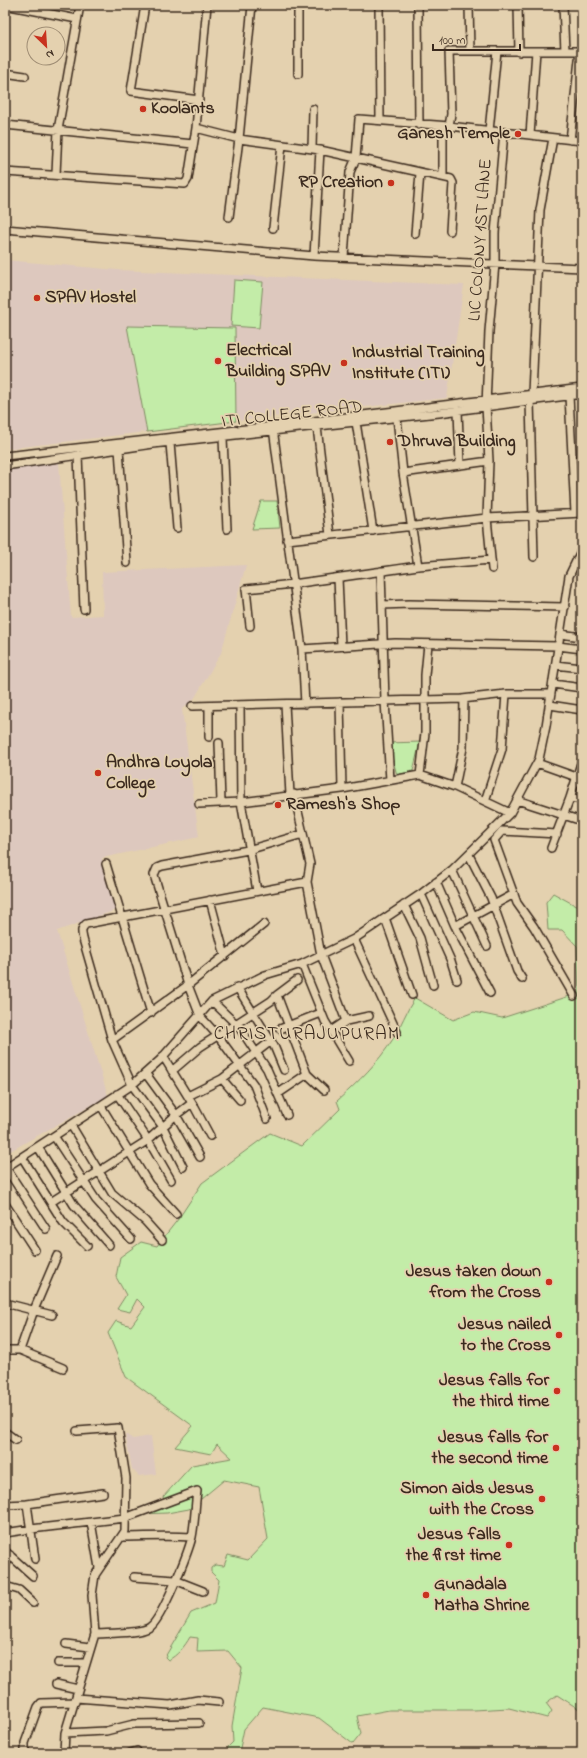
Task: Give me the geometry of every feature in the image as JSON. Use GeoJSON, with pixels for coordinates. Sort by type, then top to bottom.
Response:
{"type":"FeatureCollection","features":[{"type":"Feature","properties":{"kind":"street"},"geometry":{"type":"LineString","coordinates":[[56,174],[58,130],[80,5]]}},
{"type":"Feature","properties":{"kind":"street"},"geometry":{"type":"LineString","coordinates":[[145,5],[132,91],[199,100]]}},
{"type":"Feature","properties":{"kind":"street"},"geometry":{"type":"LineString","coordinates":[[5,172],[56,174],[185,184],[188,179],[196,128],[206,5]]}},
{"type":"Feature","properties":{"kind":"street"},"geometry":{"type":"LineString","coordinates":[[229,217],[239,139],[252,5]]}},
{"type":"Feature","properties":{"kind":"street"},"geometry":{"type":"LineString","coordinates":[[298,5],[298,74]]}},
{"type":"Feature","properties":{"kind":"street"},"geometry":{"type":"LineString","coordinates":[[378,5],[380,120]]}},
{"type":"Feature","properties":{"kind":"street"},"geometry":{"type":"LineString","coordinates":[[418,5],[419,125]]}},
{"type":"Feature","properties":{"kind":"street"},"geometry":{"type":"LineString","coordinates":[[469,5],[470,51]]}},
{"type":"Feature","properties":{"kind":"street"},"geometry":{"type":"LineString","coordinates":[[518,5],[519,52]]}},
{"type":"Feature","properties":{"kind":"street"},"geometry":{"type":"LineString","coordinates":[[564,5],[565,51]]}},
{"type":"Feature","properties":{"kind":"street"},"geometry":{"type":"LineString","coordinates":[[5,6],[77,19]]}},
{"type":"Feature","properties":{"kind":"street"},"geometry":{"type":"LineString","coordinates":[[443,176],[446,126],[451,114],[449,51],[581,51],[570,140]]}},
{"type":"Feature","properties":{"kind":"street"},"geometry":{"type":"LineString","coordinates":[[489,130],[497,51]]}},
{"type":"Feature","properties":{"kind":"street"},"geometry":{"type":"LineString","coordinates":[[530,135],[536,51]]}},
{"type":"Feature","properties":{"kind":"street"},"geometry":{"type":"LineString","coordinates":[[5,73],[25,76]]}},
{"type":"Feature","properties":{"kind":"street"},"geometry":{"type":"LineString","coordinates":[[312,149],[313,109]]}},
{"type":"Feature","properties":{"kind":"street"},"geometry":{"type":"LineString","coordinates":[[344,257],[350,172],[356,158],[359,119],[489,130],[582,141]]}},
{"type":"Feature","properties":{"kind":"street"},"geometry":{"type":"LineString","coordinates":[[5,125],[193,144]]}},
{"type":"Feature","properties":{"kind":"street"},"geometry":{"type":"LineString","coordinates":[[196,128],[239,139],[320,150],[420,173],[443,176],[452,181],[450,231]]}},
{"type":"Feature","properties":{"kind":"street","name":"LIC COLONY 1ST LANE"},"geometry":{"type":"LineString","coordinates":[[492,569],[487,518],[489,461],[487,402],[489,331],[495,264],[495,233],[504,132]]}},
{"type":"Feature","properties":{"kind":"street"},"geometry":{"type":"LineString","coordinates":[[534,557],[532,515],[531,397],[539,266],[540,210],[553,138]]}},
{"type":"Feature","properties":{"kind":"street"},"geometry":{"type":"LineString","coordinates":[[273,228],[282,145]]}},
{"type":"Feature","properties":{"kind":"street"},"geometry":{"type":"LineString","coordinates":[[314,256],[320,150]]}},
{"type":"Feature","properties":{"kind":"street"},"geometry":{"type":"LineString","coordinates":[[415,234],[420,173]]}},
{"type":"Feature","properties":{"kind":"street"},"geometry":{"type":"LineString","coordinates":[[5,229],[314,256],[582,268]]}},
{"type":"Feature","properties":{"kind":"street","name":"ITI COLLEGE ROAD"},"geometry":{"type":"LineString","coordinates":[[5,456],[273,429],[531,397],[582,388]]}},
{"type":"Feature","properties":{"kind":"street","name":"ITI COLLEGE ROAD"},"geometry":{"type":"LineString","coordinates":[[531,397],[569,396],[582,394]]}},
{"type":"Feature","properties":{"kind":"street"},"geometry":{"type":"LineString","coordinates":[[287,540],[487,518],[578,513],[569,396]]}},
{"type":"Feature","properties":{"kind":"street","name":"ITI COLLEGE ROAD"},"geometry":{"type":"LineString","coordinates":[[5,466],[119,449],[223,438],[273,429],[317,427],[398,418],[458,410],[487,402]]}},
{"type":"Feature","properties":{"kind":"street"},"geometry":{"type":"LineString","coordinates":[[458,410],[460,465]]}},
{"type":"Feature","properties":{"kind":"street"},"geometry":{"type":"LineString","coordinates":[[398,418],[403,473],[418,566]]}},
{"type":"Feature","properties":{"kind":"street"},"geometry":{"type":"LineString","coordinates":[[356,422],[373,531]]}},
{"type":"Feature","properties":{"kind":"street"},"geometry":{"type":"LineString","coordinates":[[317,427],[330,536]]}},
{"type":"Feature","properties":{"kind":"street"},"geometry":{"type":"LineString","coordinates":[[273,429],[302,649],[305,704]]}},
{"type":"Feature","properties":{"kind":"street"},"geometry":{"type":"LineString","coordinates":[[223,438],[228,529]]}},
{"type":"Feature","properties":{"kind":"street"},"geometry":{"type":"LineString","coordinates":[[170,443],[177,528]]}},
{"type":"Feature","properties":{"kind":"street"},"geometry":{"type":"LineString","coordinates":[[119,449],[127,563]]}},
{"type":"Feature","properties":{"kind":"street"},"geometry":{"type":"LineString","coordinates":[[78,455],[84,609]]}},
{"type":"Feature","properties":{"kind":"street"},"geometry":{"type":"LineString","coordinates":[[403,473],[489,461]]}},
{"type":"Feature","properties":{"kind":"street"},"geometry":{"type":"LineString","coordinates":[[46,1229],[5,1168],[132,1085],[146,1074],[212,1001],[265,975],[302,964],[354,939],[421,894],[452,870],[469,855],[510,813],[537,763],[550,705],[569,576],[582,549]]}},
{"type":"Feature","properties":{"kind":"street"},"geometry":{"type":"LineString","coordinates":[[250,626],[246,589],[338,578],[418,566],[491,560]]}},
{"type":"Feature","properties":{"kind":"street"},"geometry":{"type":"LineString","coordinates":[[381,571],[384,701],[390,780]]}},
{"type":"Feature","properties":{"kind":"street"},"geometry":{"type":"LineString","coordinates":[[338,578],[341,646]]}},
{"type":"Feature","properties":{"kind":"street"},"geometry":{"type":"LineString","coordinates":[[382,605],[409,604],[565,607]]}},
{"type":"Feature","properties":{"kind":"street"},"geometry":{"type":"LineString","coordinates":[[560,634],[582,638]]}},
{"type":"Feature","properties":{"kind":"street"},"geometry":{"type":"LineString","coordinates":[[302,649],[382,644],[558,646],[582,649]]}},
{"type":"Feature","properties":{"kind":"street"},"geometry":{"type":"LineString","coordinates":[[420,775],[425,733],[424,699],[428,644]]}},
{"type":"Feature","properties":{"kind":"street"},"geometry":{"type":"LineString","coordinates":[[555,664],[582,668]]}},
{"type":"Feature","properties":{"kind":"street"},"geometry":{"type":"LineString","coordinates":[[553,684],[582,688]]}},
{"type":"Feature","properties":{"kind":"street"},"geometry":{"type":"LineString","coordinates":[[192,706],[305,704],[464,698],[506,694],[551,694]]}},
{"type":"Feature","properties":{"kind":"street"},"geometry":{"type":"LineString","coordinates":[[485,801],[502,749],[506,694]]}},
{"type":"Feature","properties":{"kind":"street"},"geometry":{"type":"LineString","coordinates":[[455,787],[463,748],[464,698]]}},
{"type":"Feature","properties":{"kind":"street"},"geometry":{"type":"LineString","coordinates":[[340,702],[342,789]]}},
{"type":"Feature","properties":{"kind":"street"},"geometry":{"type":"LineString","coordinates":[[285,704],[292,794],[310,864],[307,882],[321,955],[346,1022]]}},
{"type":"Feature","properties":{"kind":"street"},"geometry":{"type":"LineString","coordinates":[[240,705],[240,802],[257,891]]}},
{"type":"Feature","properties":{"kind":"street"},"geometry":{"type":"LineString","coordinates":[[550,705],[582,710]]}},
{"type":"Feature","properties":{"kind":"street"},"geometry":{"type":"LineString","coordinates":[[209,706],[209,737]]}},
{"type":"Feature","properties":{"kind":"street"},"geometry":{"type":"LineString","coordinates":[[219,744],[221,802]]}},
{"type":"Feature","properties":{"kind":"street"},"geometry":{"type":"LineString","coordinates":[[551,848],[579,778],[582,760]]}},
{"type":"Feature","properties":{"kind":"street"},"geometry":{"type":"LineString","coordinates":[[537,763],[579,778]]}},
{"type":"Feature","properties":{"kind":"street"},"geometry":{"type":"LineString","coordinates":[[199,804],[240,802],[292,794],[342,789],[420,775],[455,787],[510,813]]}},
{"type":"Feature","properties":{"kind":"street"},"geometry":{"type":"LineString","coordinates":[[570,798],[582,800]]}},
{"type":"Feature","properties":{"kind":"street"},"geometry":{"type":"LineString","coordinates":[[517,800],[582,821]]}},
{"type":"Feature","properties":{"kind":"street"},"geometry":{"type":"LineString","coordinates":[[557,834],[502,831],[494,840],[517,903],[534,927],[574,996]]}},
{"type":"Feature","properties":{"kind":"street"},"geometry":{"type":"LineString","coordinates":[[266,1119],[254,1085],[218,1036],[200,1016],[188,985],[154,875],[157,868],[248,850],[303,834]]}},
{"type":"Feature","properties":{"kind":"street"},"geometry":{"type":"LineString","coordinates":[[469,855],[494,904],[517,971],[522,979]]}},
{"type":"Feature","properties":{"kind":"street"},"geometry":{"type":"LineString","coordinates":[[106,864],[151,1012]]}},
{"type":"Feature","properties":{"kind":"street"},"geometry":{"type":"LineString","coordinates":[[452,870],[487,946]]}},
{"type":"Feature","properties":{"kind":"street"},"geometry":{"type":"LineString","coordinates":[[183,1167],[163,1128],[132,1085],[112,1040],[81,931],[82,927],[86,924],[121,917],[307,882]]}},
{"type":"Feature","properties":{"kind":"street"},"geometry":{"type":"LineString","coordinates":[[436,882],[455,926],[490,993]]}},
{"type":"Feature","properties":{"kind":"street"},"geometry":{"type":"LineString","coordinates":[[421,894],[451,961],[457,980]]}},
{"type":"Feature","properties":{"kind":"street"},"geometry":{"type":"LineString","coordinates":[[455,926],[514,894]]}},
{"type":"Feature","properties":{"kind":"street"},"geometry":{"type":"LineString","coordinates":[[210,900],[225,956]]}},
{"type":"Feature","properties":{"kind":"street"},"geometry":{"type":"LineString","coordinates":[[404,905],[420,938],[433,985]]}},
{"type":"Feature","properties":{"kind":"street"},"geometry":{"type":"LineString","coordinates":[[385,918],[412,995]]}},
{"type":"Feature","properties":{"kind":"street"},"geometry":{"type":"LineString","coordinates":[[112,1040],[188,985],[264,924]]}},
{"type":"Feature","properties":{"kind":"street"},"geometry":{"type":"LineString","coordinates":[[354,939],[397,1032]]}},
{"type":"Feature","properties":{"kind":"street"},"geometry":{"type":"LineString","coordinates":[[302,964],[321,1013],[349,1061]]}},
{"type":"Feature","properties":{"kind":"street"},"geometry":{"type":"LineString","coordinates":[[172,1072],[200,1048],[253,1013],[297,980]]}},
{"type":"Feature","properties":{"kind":"street"},"geometry":{"type":"LineString","coordinates":[[237,988],[271,1041],[284,1070]]}},
{"type":"Feature","properties":{"kind":"street"},"geometry":{"type":"LineString","coordinates":[[277,995],[307,1074],[324,1090]]}},
{"type":"Feature","properties":{"kind":"street"},"geometry":{"type":"LineString","coordinates":[[212,1001],[236,1024],[271,1075],[287,1116]]}},
{"type":"Feature","properties":{"kind":"street"},"geometry":{"type":"LineString","coordinates":[[280,1029],[321,1013]]}},
{"type":"Feature","properties":{"kind":"street"},"geometry":{"type":"LineString","coordinates":[[331,1031],[346,1022],[369,1016]]}},
{"type":"Feature","properties":{"kind":"street"},"geometry":{"type":"LineString","coordinates":[[188,1096],[222,1079],[271,1041]]}},
{"type":"Feature","properties":{"kind":"street"},"geometry":{"type":"LineString","coordinates":[[163,1056],[188,1096],[210,1136]]}},
{"type":"Feature","properties":{"kind":"street"},"geometry":{"type":"LineString","coordinates":[[146,1074],[176,1115],[200,1157]]}},
{"type":"Feature","properties":{"kind":"street"},"geometry":{"type":"LineString","coordinates":[[279,1093],[307,1074]]}},
{"type":"Feature","properties":{"kind":"street"},"geometry":{"type":"LineString","coordinates":[[222,1079],[240,1100]]}},
{"type":"Feature","properties":{"kind":"street"},"geometry":{"type":"LineString","coordinates":[[117,1094],[148,1140],[171,1180]]}},
{"type":"Feature","properties":{"kind":"street"},"geometry":{"type":"LineString","coordinates":[[50,1202],[129,1150],[148,1140],[192,1103]]}},
{"type":"Feature","properties":{"kind":"street"},"geometry":{"type":"LineString","coordinates":[[100,1106],[149,1184],[176,1214]]}},
{"type":"Feature","properties":{"kind":"street"},"geometry":{"type":"LineString","coordinates":[[71,1125],[107,1186],[117,1198],[144,1221],[162,1240]]}},
{"type":"Feature","properties":{"kind":"street"},"geometry":{"type":"LineString","coordinates":[[54,1136],[82,1181],[96,1200],[131,1239]]}},
{"type":"Feature","properties":{"kind":"street"},"geometry":{"type":"LineString","coordinates":[[38,1147],[74,1205],[109,1245]]}},
{"type":"Feature","properties":{"kind":"street"},"geometry":{"type":"LineString","coordinates":[[22,1157],[63,1222],[87,1246]]}},
{"type":"Feature","properties":{"kind":"street"},"geometry":{"type":"LineString","coordinates":[[5,1204],[35,1250]]}},
{"type":"Feature","properties":{"kind":"street"},"geometry":{"type":"LineString","coordinates":[[20,1350],[34,1310],[57,1256]]}},
{"type":"Feature","properties":{"kind":"street"},"geometry":{"type":"LineString","coordinates":[[5,1303],[52,1315]]}},
{"type":"Feature","properties":{"kind":"street"},"geometry":{"type":"LineString","coordinates":[[5,1350],[20,1350],[64,1368]]}},
{"type":"Feature","properties":{"kind":"street"},"geometry":{"type":"LineString","coordinates":[[64,1753],[65,1732],[95,1634],[93,1590],[95,1575],[125,1531],[126,1478],[118,1428],[77,1431]]}},
{"type":"Feature","properties":{"kind":"street"},"geometry":{"type":"LineString","coordinates":[[5,1432],[16,1440]]}},
{"type":"Feature","properties":{"kind":"street"},"geometry":{"type":"LineString","coordinates":[[5,1534],[30,1529],[125,1518],[197,1491],[192,1537],[175,1580],[155,1623],[148,1628],[139,1631],[95,1634]]}},
{"type":"Feature","properties":{"kind":"street"},"geometry":{"type":"LineString","coordinates":[[5,1505],[27,1504],[103,1493]]}},
{"type":"Feature","properties":{"kind":"street"},"geometry":{"type":"LineString","coordinates":[[27,1504],[35,1559]]}},
{"type":"Feature","properties":{"kind":"street"},"geometry":{"type":"LineString","coordinates":[[91,1522],[99,1568]]}},
{"type":"Feature","properties":{"kind":"street"},"geometry":{"type":"LineString","coordinates":[[121,1537],[167,1535],[192,1537]]}},
{"type":"Feature","properties":{"kind":"street"},"geometry":{"type":"LineString","coordinates":[[5,1566],[7,1553]]}},
{"type":"Feature","properties":{"kind":"street"},"geometry":{"type":"LineString","coordinates":[[7,1553],[33,1576]]}},
{"type":"Feature","properties":{"kind":"street"},"geometry":{"type":"LineString","coordinates":[[134,1577],[175,1580],[203,1591]]}},
{"type":"Feature","properties":{"kind":"street"},"geometry":{"type":"LineString","coordinates":[[5,1586],[19,1590],[33,1602]]}},
{"type":"Feature","properties":{"kind":"street"},"geometry":{"type":"LineString","coordinates":[[66,1644],[90,1647]]}},
{"type":"Feature","properties":{"kind":"street"},"geometry":{"type":"LineString","coordinates":[[58,1663],[86,1664]]}},
{"type":"Feature","properties":{"kind":"street"},"geometry":{"type":"LineString","coordinates":[[56,1684],[78,1689]]}},
{"type":"Feature","properties":{"kind":"street"},"geometry":{"type":"LineString","coordinates":[[25,1753],[25,1743],[38,1707],[41,1703],[75,1700],[170,1705],[198,1700],[219,1702]]}},
{"type":"Feature","properties":{"kind":"street"},"geometry":{"type":"LineString","coordinates":[[65,1732],[106,1731],[134,1724],[199,1723]]}},
{"type":"Feature","properties":{"kind":"shaded area"},"geometry":{"type":"Polygon","coordinates":[[[5,260],[118,270],[464,285],[447,398],[236,421],[5,449],[5,260]]]}},
{"type":"Feature","properties":{"kind":"shaded area","name":"Andhra Loyola College"},"geometry":{"type":"Polygon","coordinates":[[[59,463],[71,617],[103,615],[102,572],[246,565],[221,653],[194,699],[182,709],[199,837],[102,858],[116,910],[57,931],[108,1096],[5,1154],[5,469],[59,463]]]}},
{"type":"Feature","properties":{"kind":"shaded area"},"geometry":{"type":"Polygon","coordinates":[[[125,1434],[133,1439],[151,1436],[156,1474],[139,1476],[132,1469],[125,1434]]]}},
{"type":"Feature","properties":{"kind":"green space"},"geometry":{"type":"Polygon","coordinates":[[[234,280],[263,282],[259,328],[231,326],[234,280]]]}},
{"type":"Feature","properties":{"kind":"green space"},"geometry":{"type":"Polygon","coordinates":[[[127,326],[235,328],[236,421],[147,432],[127,326]]]}},
{"type":"Feature","properties":{"kind":"green space"},"geometry":{"type":"Polygon","coordinates":[[[261,501],[277,501],[280,528],[252,529],[261,501]]]}},
{"type":"Feature","properties":{"kind":"green space"},"geometry":{"type":"Polygon","coordinates":[[[420,742],[413,771],[397,775],[388,743],[420,742]]]}},
{"type":"Feature","properties":{"kind":"green space"},"geometry":{"type":"Polygon","coordinates":[[[553,893],[582,909],[582,1711],[557,1695],[546,1703],[552,1711],[547,1718],[509,1708],[474,1710],[389,1710],[357,1716],[361,1734],[353,1744],[319,1718],[263,1707],[244,1729],[240,1748],[233,1753],[226,1753],[228,1747],[233,1742],[232,1726],[242,1668],[228,1651],[197,1652],[198,1638],[190,1637],[175,1656],[168,1660],[165,1657],[191,1613],[215,1603],[219,1580],[211,1572],[211,1568],[215,1565],[224,1566],[228,1555],[248,1560],[268,1539],[259,1487],[224,1480],[189,1509],[167,1513],[141,1514],[166,1507],[163,1497],[192,1465],[232,1458],[217,1444],[211,1454],[175,1447],[193,1426],[126,1377],[108,1333],[116,1321],[131,1326],[145,1307],[137,1299],[130,1312],[117,1309],[126,1295],[116,1277],[120,1257],[141,1242],[157,1246],[179,1218],[202,1183],[270,1133],[302,1146],[340,1109],[337,1101],[381,1056],[399,1029],[415,998],[453,1020],[474,1012],[502,1018],[579,993],[577,946],[562,930],[548,930],[546,902],[553,893]]]}},
{"type":"Feature","properties":{"kind":"place","name":"Koolants"},"geometry":{"type":"Point","coordinates":[143,109]}},
{"type":"Feature","properties":{"kind":"place","name":"Ganesh Temple"},"geometry":{"type":"Point","coordinates":[518,134]}},
{"type":"Feature","properties":{"kind":"place","name":"RP Creation"},"geometry":{"type":"Point","coordinates":[391,183]}},
{"type":"Feature","properties":{"kind":"place","name":"SPAV Hostel"},"geometry":{"type":"Point","coordinates":[37,298]}},
{"type":"Feature","properties":{"kind":"place","name":"Electrical Building SPAV"},"geometry":{"type":"Point","coordinates":[218,361]}},
{"type":"Feature","properties":{"kind":"place","name":"Industrial Training Institute (ITI)"},"geometry":{"type":"Point","coordinates":[344,363]}},
{"type":"Feature","properties":{"kind":"place","name":"Dhruva Building"},"geometry":{"type":"Point","coordinates":[390,442]}},
{"type":"Feature","properties":{"kind":"place","name":"Andhra Loyola College"},"geometry":{"type":"Point","coordinates":[98,773]}},
{"type":"Feature","properties":{"kind":"place","name":"Ramesh's Shop"},"geometry":{"type":"Point","coordinates":[278,805]}},
{"type":"Feature","properties":{"kind":"place","name":"Jesus taken down from the Cross"},"geometry":{"type":"Point","coordinates":[549,1282]}},
{"type":"Feature","properties":{"kind":"place","name":"Jesus nailed to the Cross"},"geometry":{"type":"Point","coordinates":[559,1335]}},
{"type":"Feature","properties":{"kind":"place","name":"Jesus falls for the third time"},"geometry":{"type":"Point","coordinates":[557,1391]}},
{"type":"Feature","properties":{"kind":"place","name":"Jesus falls for the second time"},"geometry":{"type":"Point","coordinates":[556,1448]}},
{"type":"Feature","properties":{"kind":"place","name":"Simon aids Jesus with the Cross"},"geometry":{"type":"Point","coordinates":[542,1499]}},
{"type":"Feature","properties":{"kind":"place","name":"Jesus falls the first time"},"geometry":{"type":"Point","coordinates":[509,1545]}},
{"type":"Feature","properties":{"kind":"place","name":"Gunadala Matha Shrine"},"geometry":{"type":"Point","coordinates":[426,1595]}},
{"type":"Feature","properties":{"kind":"district","name":"CHRISTURAJUPURAM"},"geometry":{"type":"Point","coordinates":[307,1034]}}]}
